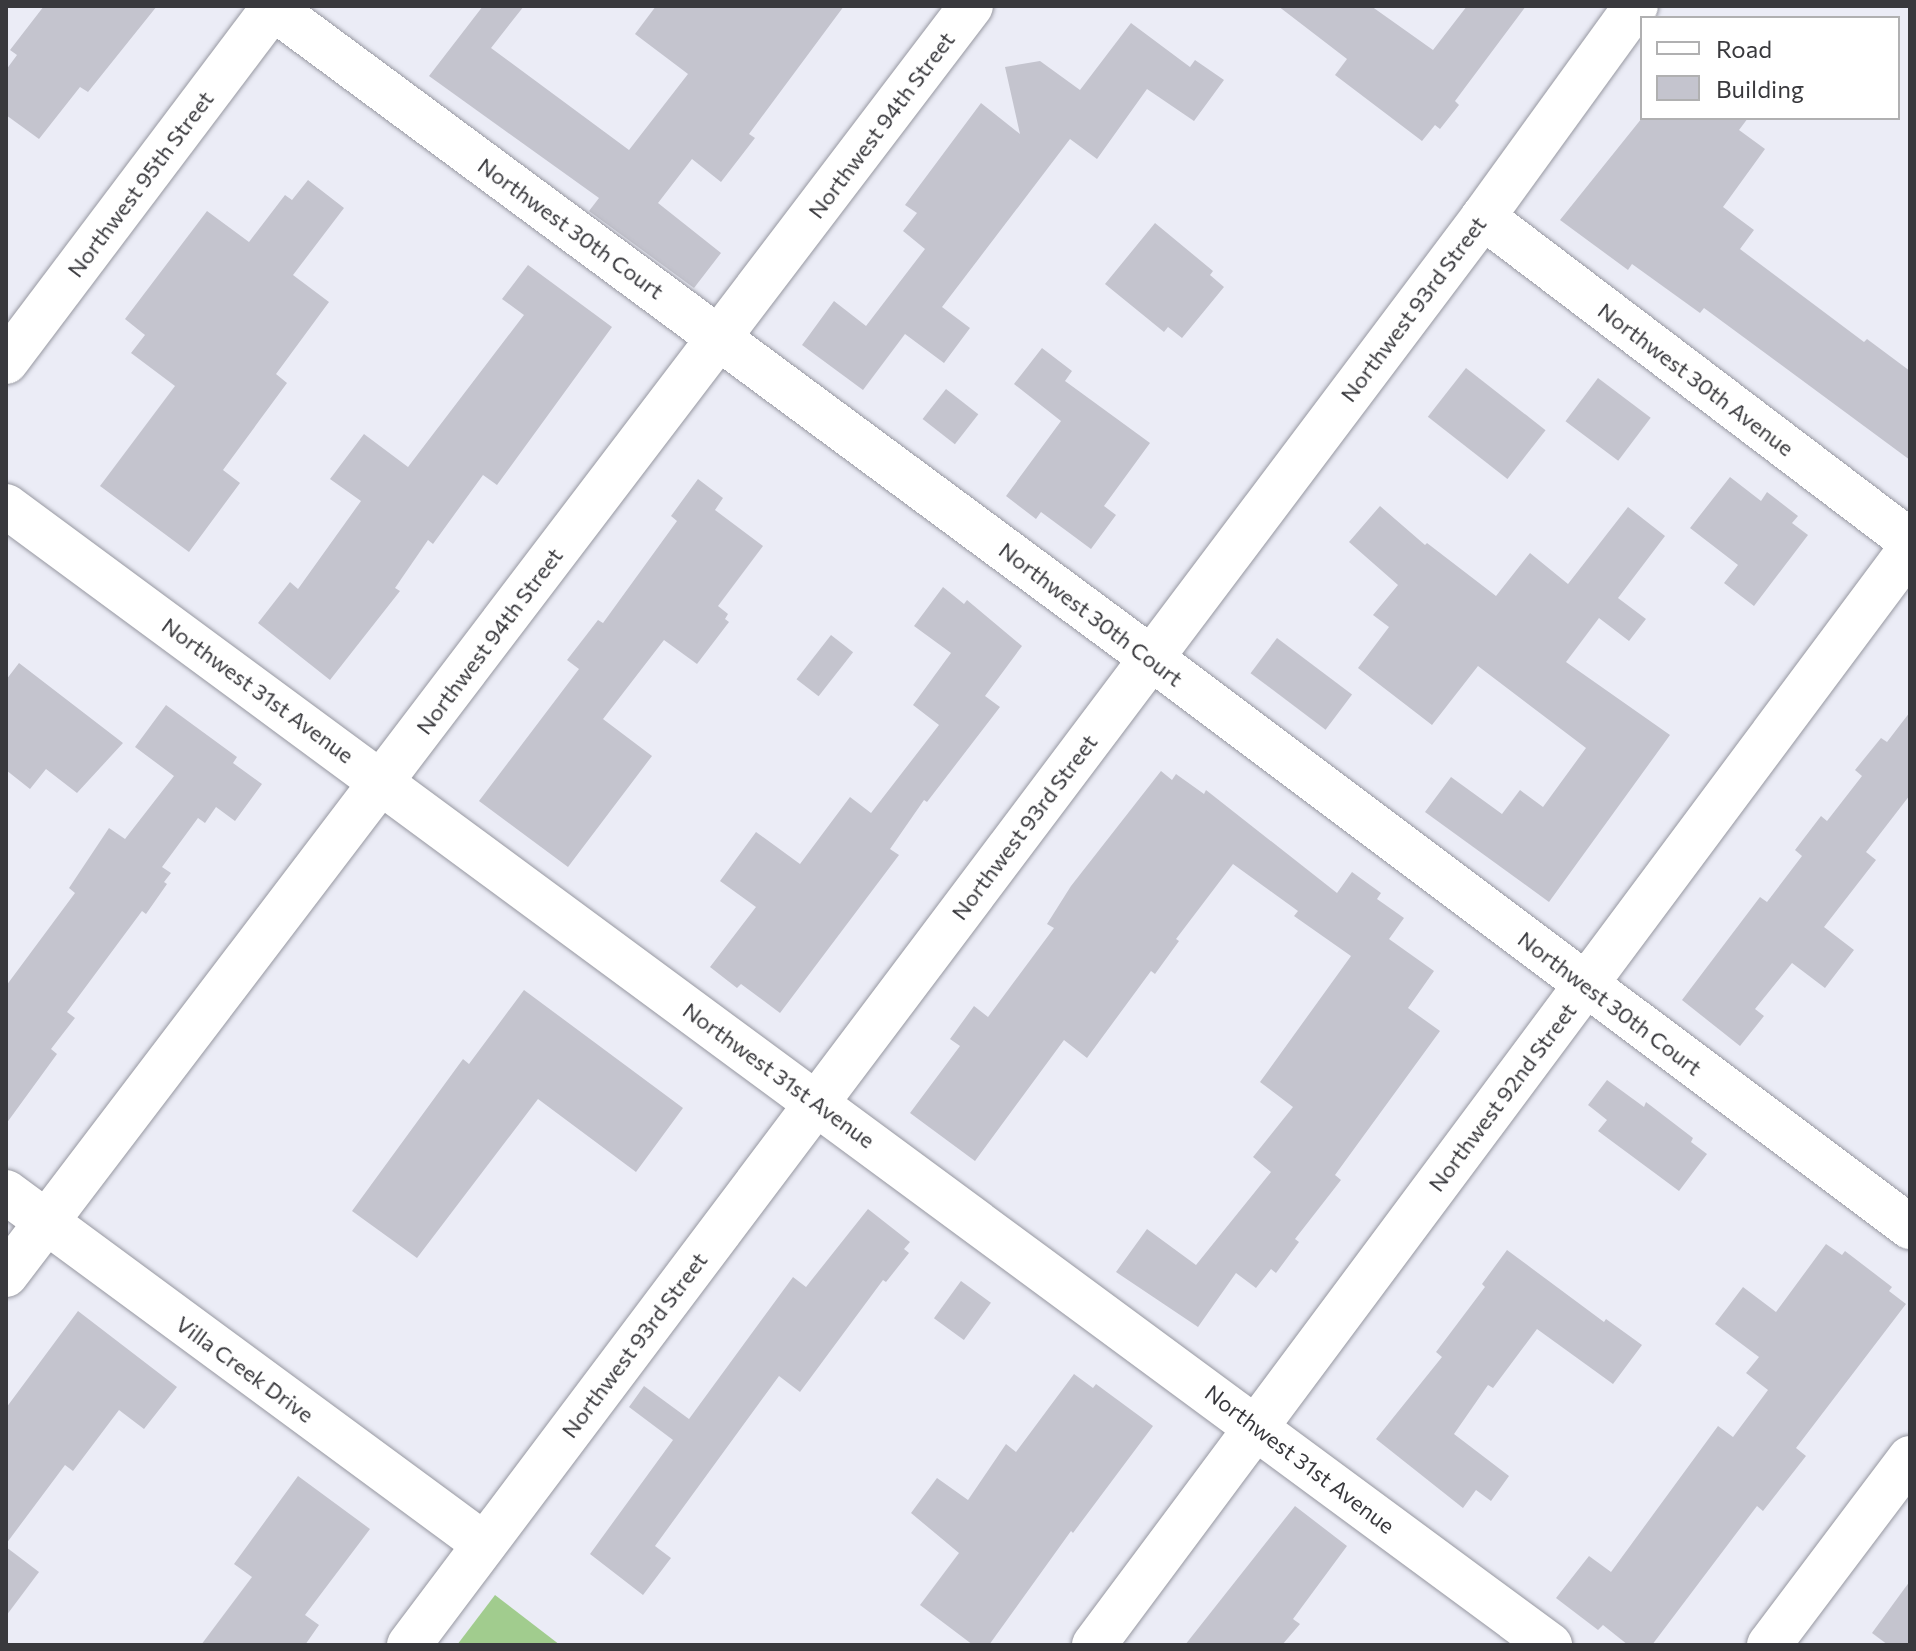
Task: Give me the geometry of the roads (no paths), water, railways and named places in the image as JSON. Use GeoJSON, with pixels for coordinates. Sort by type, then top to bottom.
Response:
{"type":"FeatureCollection","features":[{"type":"Feature","properties":{"kind":"street","name":"Northwest 94th Street"},"geometry":{"type":"LineString","coordinates":[[6,1275],[971,6]]}},
{"type":"Feature","properties":{"kind":"street","name":"Northwest 93rd Street"},"geometry":{"type":"LineString","coordinates":[[409,1645],[1483,217],[1636,6]]}},
{"type":"Feature","properties":{"kind":"street","name":"Northwest 30th Court"},"geometry":{"type":"LineString","coordinates":[[272,7],[1151,658],[1910,1227]]}},
{"type":"Feature","properties":{"kind":"street","name":"Northwest 95th Street"},"geometry":{"type":"LineString","coordinates":[[6,362],[272,7]]}},
{"type":"Feature","properties":{"kind":"street","name":"Northwest 30th Avenue"},"geometry":{"type":"LineString","coordinates":[[1483,217],[1910,541]]}},
{"type":"Feature","properties":{"kind":"street","name":"Northwest 31st Avenue"},"geometry":{"type":"LineString","coordinates":[[6,506],[1550,1645]]}},
{"type":"Feature","properties":{"kind":"street","name":"Northwest 92nd Street"},"geometry":{"type":"LineString","coordinates":[[1094,1645],[1910,549]]}},
{"type":"Feature","properties":{"kind":"street","name":"Villa Creek Drive"},"geometry":{"type":"LineString","coordinates":[[6,1192],[484,1544]]}},
{"type":"Feature","properties":{"kind":"street"},"geometry":{"type":"LineString","coordinates":[[1769,1645],[1910,1458]]}}]}
